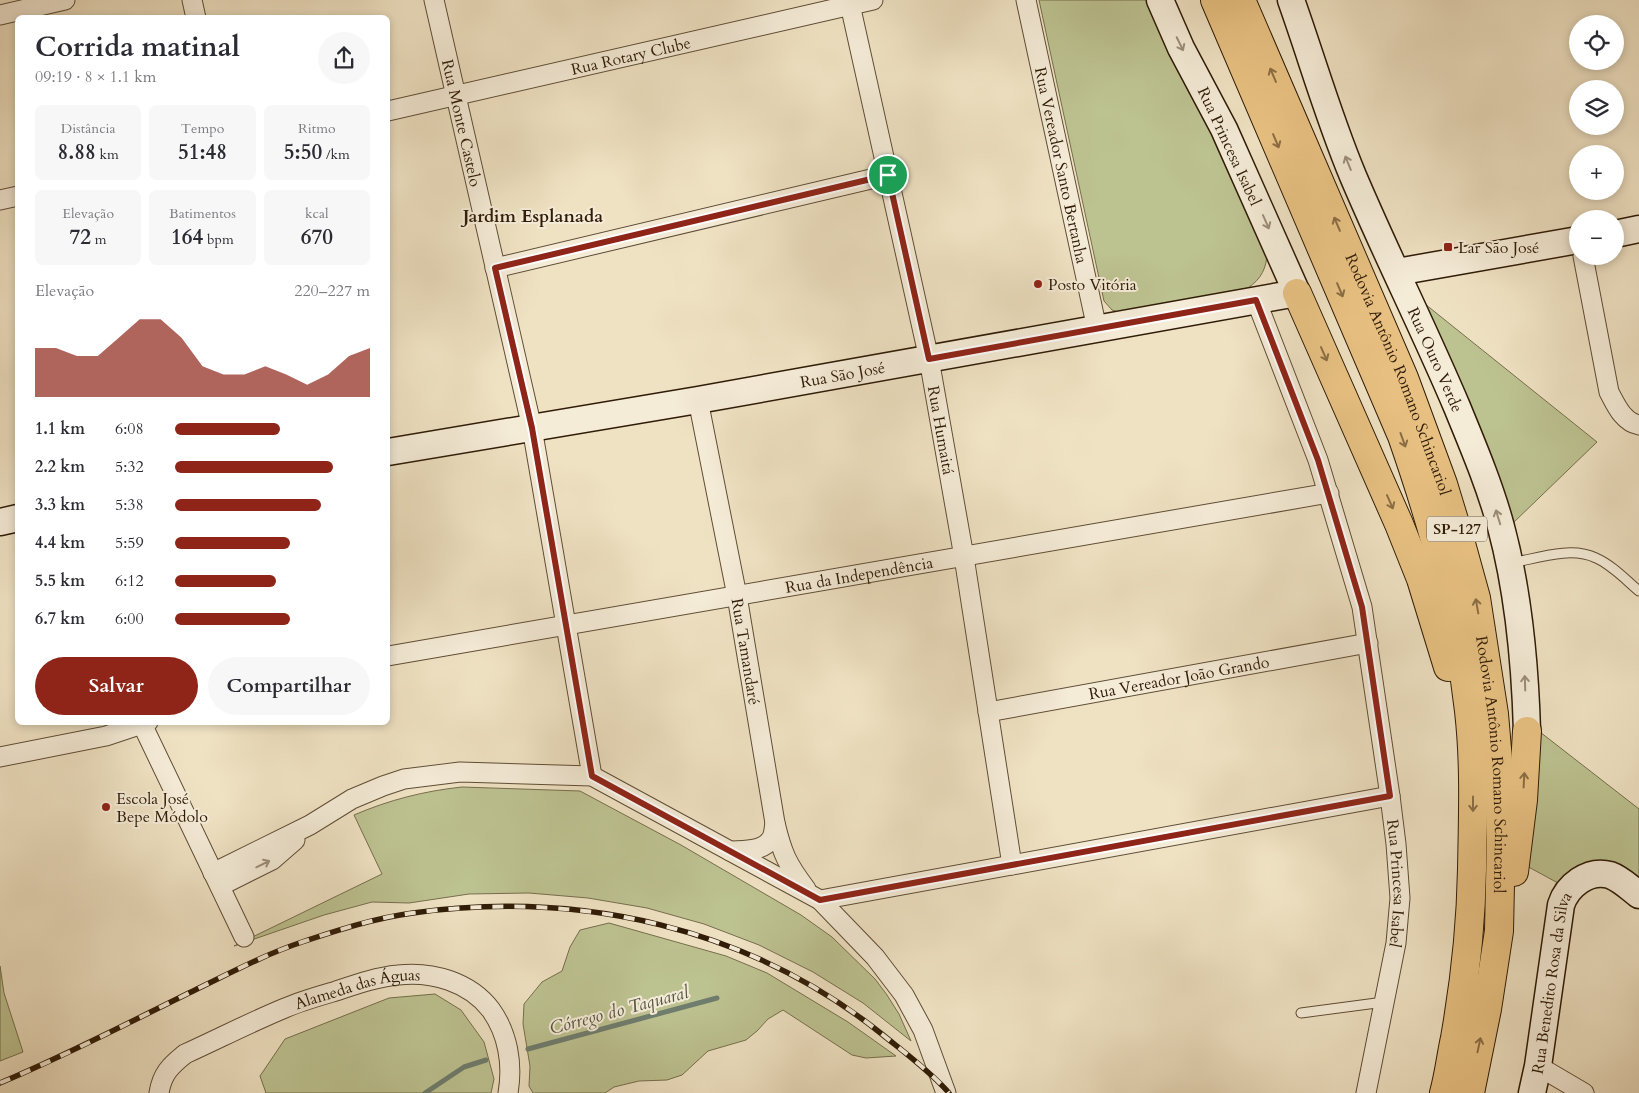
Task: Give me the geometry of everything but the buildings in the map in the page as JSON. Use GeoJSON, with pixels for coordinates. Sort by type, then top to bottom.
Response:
{"type":"FeatureCollection","features":[{"type":"Feature","properties":{"kind":"highway","name":"Rodovia Antônio Romano Schincariol"},"geometry":{"type":"LineString","coordinates":[[1215,0],[1385,396],[1421,489],[1450,593],[1469,712],[1473,770],[1471,920],[1462,998],[1444,1093]]}},
{"type":"Feature","properties":{"kind":"highway","name":"Rodovia Antônio Romano Schincariol"},"geometry":{"type":"LineString","coordinates":[[1241,0],[1404,378],[1427,437],[1460,540],[1476,598],[1494,714],[1499,772],[1499,931],[1487,1008],[1470,1093]]}},
{"type":"Feature","properties":{"kind":"highway"},"geometry":{"type":"LineString","coordinates":[[1297,293],[1400,524],[1421,580],[1444,653],[1473,770]]}},
{"type":"Feature","properties":{"kind":"highway"},"geometry":{"type":"LineString","coordinates":[[1499,931],[1513,880],[1520,834],[1524,800],[1527,731]]}},
{"type":"Feature","properties":{"kind":"street"},"geometry":{"type":"LineString","coordinates":[[0,14],[66,0]]}},
{"type":"Feature","properties":{"kind":"street"},"geometry":{"type":"LineString","coordinates":[[192,0],[195,15]]}},
{"type":"Feature","properties":{"kind":"street","name":"Rua Monte Castelo"},"geometry":{"type":"LineString","coordinates":[[434,0],[532,428],[592,776]]}},
{"type":"Feature","properties":{"kind":"street","name":"Rua Rotary Clube"},"geometry":{"type":"LineString","coordinates":[[390,111],[850,3],[873,0]]}},
{"type":"Feature","properties":{"kind":"street","name":"Rua Vereador Santo Bertanha"},"geometry":{"type":"LineString","coordinates":[[1026,0],[1097,329]]}},
{"type":"Feature","properties":{"kind":"street","name":"Rua Princesa Isabel"},"geometry":{"type":"LineString","coordinates":[[1160,0],[1182,48],[1224,129],[1297,293]]}},
{"type":"Feature","properties":{"kind":"street","name":"Rua Ouro Verde"},"geometry":{"type":"LineString","coordinates":[[1292,0],[1341,145],[1476,454],[1497,513],[1510,564],[1522,635],[1527,731]]}},
{"type":"Feature","properties":{"kind":"street","name":"Rua Humaitá"},"geometry":{"type":"LineString","coordinates":[[850,3],[929,359],[964,557],[1012,865]]}},
{"type":"Feature","properties":{"kind":"street"},"geometry":{"type":"LineString","coordinates":[[495,268],[888,175]]}},
{"type":"Feature","properties":{"kind":"street"},"geometry":{"type":"LineString","coordinates":[[0,200],[15,197]]}},
{"type":"Feature","properties":{"kind":"street"},"geometry":{"type":"LineString","coordinates":[[1624,232],[1639,230]]}},
{"type":"Feature","properties":{"kind":"street"},"geometry":{"type":"LineString","coordinates":[[1397,272],[1569,242]]}},
{"type":"Feature","properties":{"kind":"street"},"geometry":{"type":"LineString","coordinates":[[1584,265],[1609,392],[1619,412],[1639,426]]}},
{"type":"Feature","properties":{"kind":"street","name":"Rua São José"},"geometry":{"type":"LineString","coordinates":[[390,452],[698,400],[1297,293]]}},
{"type":"Feature","properties":{"kind":"street","name":"Rua Princesa Isabel"},"geometry":{"type":"LineString","coordinates":[[1256,300],[1318,460],[1362,607],[1390,796],[1400,898],[1396,943],[1366,1093]]}},
{"type":"Feature","properties":{"kind":"street","name":"Rua Tamandaré"},"geometry":{"type":"LineString","coordinates":[[698,400],[737,596],[775,823],[781,848],[791,870],[815,897]]}},
{"type":"Feature","properties":{"kind":"street","name":"Rua da Independência"},"geometry":{"type":"LineString","coordinates":[[390,656],[1329,493]]}},
{"type":"Feature","properties":{"kind":"street"},"geometry":{"type":"LineString","coordinates":[[0,522],[15,519]]}},
{"type":"Feature","properties":{"kind":"street","name":"Rua Vereador João Grando"},"geometry":{"type":"LineString","coordinates":[[988,712],[1368,643]]}},
{"type":"Feature","properties":{"kind":"street"},"geometry":{"type":"LineString","coordinates":[[0,757],[106,736],[139,725]]}},
{"type":"Feature","properties":{"kind":"street"},"geometry":{"type":"LineString","coordinates":[[146,725],[244,938]]}},
{"type":"Feature","properties":{"kind":"street"},"geometry":{"type":"LineString","coordinates":[[217,879],[272,860],[310,825],[352,800],[383,786],[424,776],[460,772],[592,776],[815,897],[875,957],[904,995],[922,1030],[946,1093]]}},
{"type":"Feature","properties":{"kind":"street"},"geometry":{"type":"LineString","coordinates":[[815,897],[1012,865],[1390,796]]}},
{"type":"Feature","properties":{"kind":"street"},"geometry":{"type":"LineString","coordinates":[[730,850],[754,849],[765,845],[772,838],[775,823]]}},
{"type":"Feature","properties":{"kind":"street","name":"Rua Benedito Rosa da Silva"},"geometry":{"type":"LineString","coordinates":[[1532,1093],[1538,1066],[1561,905],[1564,896],[1569,888],[1582,879],[1597,874],[1609,875],[1621,880],[1639,895]]}},
{"type":"Feature","properties":{"kind":"street","name":"Alameda das Águas"},"geometry":{"type":"LineString","coordinates":[[158,1093],[160,1081],[170,1065],[185,1054],[286,1007],[372,979],[400,975],[430,976],[461,984],[484,1002],[498,1019],[507,1041],[511,1077],[508,1093]]}},
{"type":"Feature","properties":{"kind":"street"},"geometry":{"type":"LineString","coordinates":[[1538,1066],[1584,1093]]}},
{"type":"Feature","properties":{"kind":"lane"},"geometry":{"type":"LineString","coordinates":[[1510,564],[1567,553],[1587,554],[1604,562],[1639,591]]}},
{"type":"Feature","properties":{"kind":"lane"},"geometry":{"type":"LineString","coordinates":[[1301,1013],[1384,1002]]}},
{"type":"Feature","properties":{"kind":"green space"},"geometry":{"type":"Polygon","coordinates":[[[1039,0],[1150,0],[1267,252],[1266,263],[1262,273],[1248,288],[1118,312],[1112,310],[1104,301],[1039,0]]]}},
{"type":"Feature","properties":{"kind":"green space"},"geometry":{"type":"Polygon","coordinates":[[[1425,304],[1597,442],[1512,524],[1488,451],[1425,304]]]}},
{"type":"Feature","properties":{"kind":"green space"},"geometry":{"type":"Polygon","coordinates":[[[1540,732],[1639,809],[1639,880],[1580,865],[1569,871],[1558,883],[1523,864],[1540,732]]]}},
{"type":"Feature","properties":{"kind":"green space"},"geometry":{"type":"Polygon","coordinates":[[[462,787],[580,791],[681,845],[801,915],[832,937],[875,979],[899,1014],[911,1041],[863,1003],[813,972],[759,945],[704,924],[647,908],[588,898],[529,893],[469,894],[409,903],[372,902],[324,915],[234,946],[382,874],[354,815],[407,797],[462,787]]]}},
{"type":"Feature","properties":{"kind":"green space"},"geometry":{"type":"Polygon","coordinates":[[[609,923],[726,956],[767,973],[848,1022],[896,1056],[866,1058],[852,1055],[783,1010],[768,1019],[746,1040],[708,1051],[682,1075],[667,1080],[639,1081],[614,1087],[605,1093],[533,1093],[529,1086],[530,1066],[523,1024],[524,1004],[542,982],[562,971],[570,947],[580,930],[609,923]]]}},
{"type":"Feature","properties":{"kind":"green space"},"geometry":{"type":"Polygon","coordinates":[[[0,966],[4,993],[23,1052],[0,1061],[0,966]]]}},
{"type":"Feature","properties":{"kind":"green space"},"geometry":{"type":"Polygon","coordinates":[[[435,994],[461,1010],[484,1042],[494,1079],[491,1093],[266,1093],[260,1076],[285,1039],[389,998],[435,994]]]}},
{"type":"Feature","properties":{"kind":"waterway","name":"Córrego do Taquaral"},"geometry":{"type":"LineString","coordinates":[[528,1049],[717,998]]}},
{"type":"Feature","properties":{"kind":"waterway","name":"Córrego do Taquaral"},"geometry":{"type":"LineString","coordinates":[[425,1093],[464,1067],[486,1060]]}},
{"type":"Feature","properties":{"kind":"railway"},"geometry":{"type":"LineString","coordinates":[[0,1083],[75,1049],[275,952],[343,929],[371,921],[413,913],[476,907],[538,907],[600,913],[660,925],[719,943],[777,967],[831,998],[883,1035],[926,1070],[949,1093]]}},
{"type":"Feature","properties":{"kind":"place","name":"Lar São José"},"geometry":{"type":"Point","coordinates":[1448,247]}},
{"type":"Feature","properties":{"kind":"place","name":"Posto Vitória"},"geometry":{"type":"Point","coordinates":[1038,284]}},
{"type":"Feature","properties":{"kind":"place","name":"Escola José Bepe Módolo"},"geometry":{"type":"Point","coordinates":[106,807]}},
{"type":"Feature","properties":{"kind":"district","name":"Jardim Esplanada"},"geometry":{"type":"Point","coordinates":[533,216]}},
{"type":"Feature","properties":{"kind":"route"},"geometry":{"type":"LineString","coordinates":[[888,175],[929,359],[1256,300],[1318,460],[1362,607],[1390,796],[820,900],[592,776],[532,428],[495,268],[888,175]]}}]}
